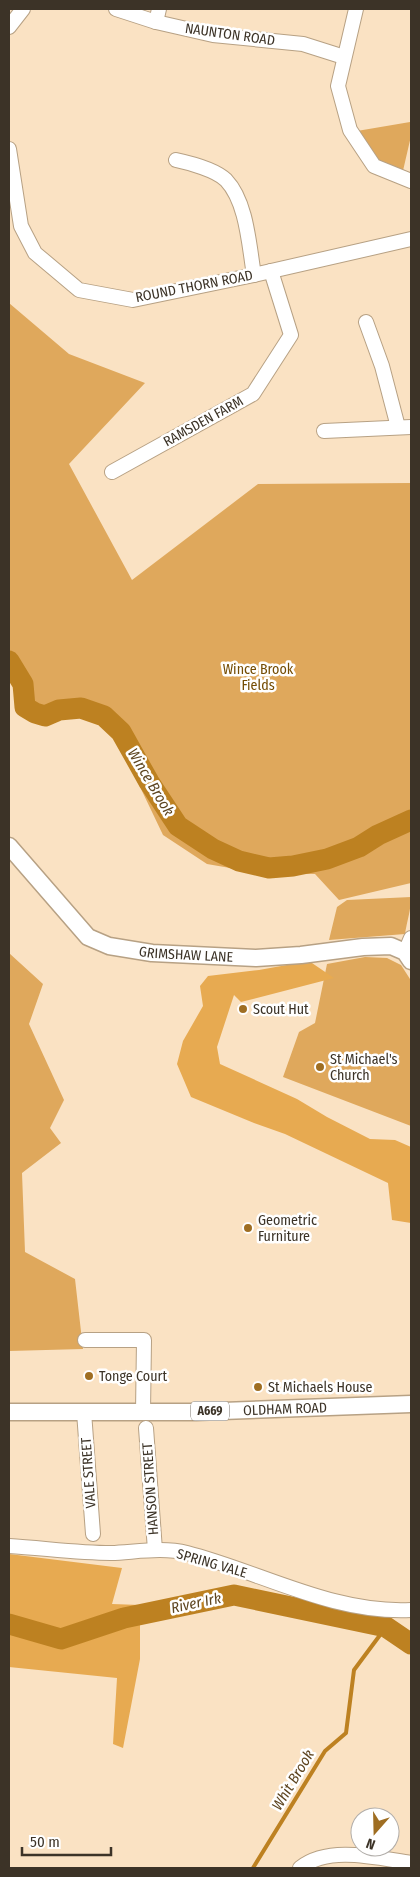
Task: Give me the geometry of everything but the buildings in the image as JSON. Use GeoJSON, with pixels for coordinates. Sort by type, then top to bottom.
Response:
{"type":"FeatureCollection","features":[{"type":"Feature","properties":{"kind":"main road","name":"GRIMSHAW LANE"},"geometry":{"type":"LineString","coordinates":[[9,846],[88,937],[109,946],[152,953],[214,957],[301,955],[379,946],[391,946],[409,952]]}},
{"type":"Feature","properties":{"kind":"main road","name":"OLDHAM ROAD"},"geometry":{"type":"LineString","coordinates":[[9,1412],[84,1412],[144,1420],[411,1404]]}},
{"type":"Feature","properties":{"kind":"street"},"geometry":{"type":"LineString","coordinates":[[9,27],[23,9]]}},
{"type":"Feature","properties":{"kind":"street","name":"NAUNTON ROAD"},"geometry":{"type":"LineString","coordinates":[[116,9],[158,16],[213,34],[304,44],[344,57]]}},
{"type":"Feature","properties":{"kind":"street"},"geometry":{"type":"LineString","coordinates":[[356,9],[338,86],[350,130],[374,166],[411,181]]}},
{"type":"Feature","properties":{"kind":"street","name":"ROUND THORN ROAD"},"geometry":{"type":"LineString","coordinates":[[9,149],[21,226],[36,253],[79,290],[133,300],[254,275],[411,239]]}},
{"type":"Feature","properties":{"kind":"street"},"geometry":{"type":"LineString","coordinates":[[176,160],[200,166],[225,179],[242,205],[254,275]]}},
{"type":"Feature","properties":{"kind":"street","name":"RAMSDEN FARM"},"geometry":{"type":"LineString","coordinates":[[112,472],[253,394],[291,335],[271,271]]}},
{"type":"Feature","properties":{"kind":"street"},"geometry":{"type":"LineString","coordinates":[[324,431],[405,427],[366,322]]}},
{"type":"Feature","properties":{"kind":"street","name":"HANSON STREET"},"geometry":{"type":"LineString","coordinates":[[85,1340],[144,1340],[144,1420],[154,1550]]}},
{"type":"Feature","properties":{"kind":"street","name":"VALE STREET"},"geometry":{"type":"LineString","coordinates":[[84,1412],[93,1534]]}},
{"type":"Feature","properties":{"kind":"street","name":"SPRING VALE"},"geometry":{"type":"LineString","coordinates":[[9,1546],[110,1553],[154,1550],[186,1552],[336,1602],[393,1611],[411,1610]]}},
{"type":"Feature","properties":{"kind":"street"},"geometry":{"type":"LineString","coordinates":[[302,1867],[320,1858],[337,1855],[411,1863]]}},
{"type":"Feature","properties":{"kind":"green space"},"geometry":{"type":"Polygon","coordinates":[[[411,114],[411,136],[402,175],[377,164],[357,131],[410,122],[411,114]]]}},
{"type":"Feature","properties":{"kind":"green space","name":"Wince Brook Fields"},"geometry":{"type":"Polygon","coordinates":[[[9,303],[69,354],[145,383],[69,464],[132,580],[258,484],[411,483],[411,883],[339,900],[315,874],[259,873],[207,864],[163,835],[121,747],[98,718],[62,714],[35,720],[16,705],[13,676],[9,671],[9,303]]]}},
{"type":"Feature","properties":{"kind":"green space"},"geometry":{"type":"Polygon","coordinates":[[[411,897],[405,934],[329,940],[337,907],[347,900],[411,897]]]}},
{"type":"Feature","properties":{"kind":"green space"},"geometry":{"type":"Polygon","coordinates":[[[9,953],[43,984],[29,1024],[64,1100],[50,1128],[61,1143],[22,1173],[25,1252],[75,1279],[83,1349],[9,1351],[9,953]]]}},
{"type":"Feature","properties":{"kind":"green space"},"geometry":{"type":"Polygon","coordinates":[[[365,957],[387,958],[401,965],[410,979],[411,1126],[283,1077],[299,1032],[315,1023],[327,964],[365,957]]]}},
{"type":"Feature","properties":{"kind":"shaded area"},"geometry":{"type":"Polygon","coordinates":[[[309,961],[334,978],[241,1002],[234,995],[217,1047],[220,1064],[297,1099],[370,1139],[395,1140],[411,1147],[411,1223],[392,1220],[388,1183],[285,1134],[191,1097],[177,1064],[183,1041],[203,1006],[200,986],[208,976],[259,970],[309,961]]]}},
{"type":"Feature","properties":{"kind":"shaded area"},"geometry":{"type":"Polygon","coordinates":[[[9,1554],[122,1568],[112,1604],[140,1605],[140,1659],[123,1748],[113,1744],[117,1678],[9,1667],[9,1554]]]}},
{"type":"Feature","properties":{"kind":"waterway","name":"Wince Brook"},"geometry":{"type":"LineString","coordinates":[[9,661],[23,684],[25,707],[45,716],[59,710],[81,708],[104,716],[121,732],[149,782],[178,826],[213,849],[239,861],[269,868],[293,866],[327,859],[359,847],[378,835],[411,820]]}},
{"type":"Feature","properties":{"kind":"waterway","name":"River Irk"},"geometry":{"type":"LineString","coordinates":[[9,1624],[61,1639],[124,1618],[234,1595],[386,1627],[411,1644]]}},
{"type":"Feature","properties":{"kind":"waterway","name":"Whit Brook"},"geometry":{"type":"LineString","coordinates":[[253,1868],[325,1751],[346,1733],[354,1670],[386,1627]]}},
{"type":"Feature","properties":{"kind":"place","name":"Scout Hut"},"geometry":{"type":"Point","coordinates":[243,1009]}},
{"type":"Feature","properties":{"kind":"place","name":"St Michael's Church"},"geometry":{"type":"Point","coordinates":[320,1067]}},
{"type":"Feature","properties":{"kind":"place","name":"Geometric Furniture"},"geometry":{"type":"Point","coordinates":[248,1228]}},
{"type":"Feature","properties":{"kind":"place","name":"Tonge Court"},"geometry":{"type":"Point","coordinates":[89,1376]}},
{"type":"Feature","properties":{"kind":"place","name":"St Michaels House"},"geometry":{"type":"Point","coordinates":[258,1387]}}]}
